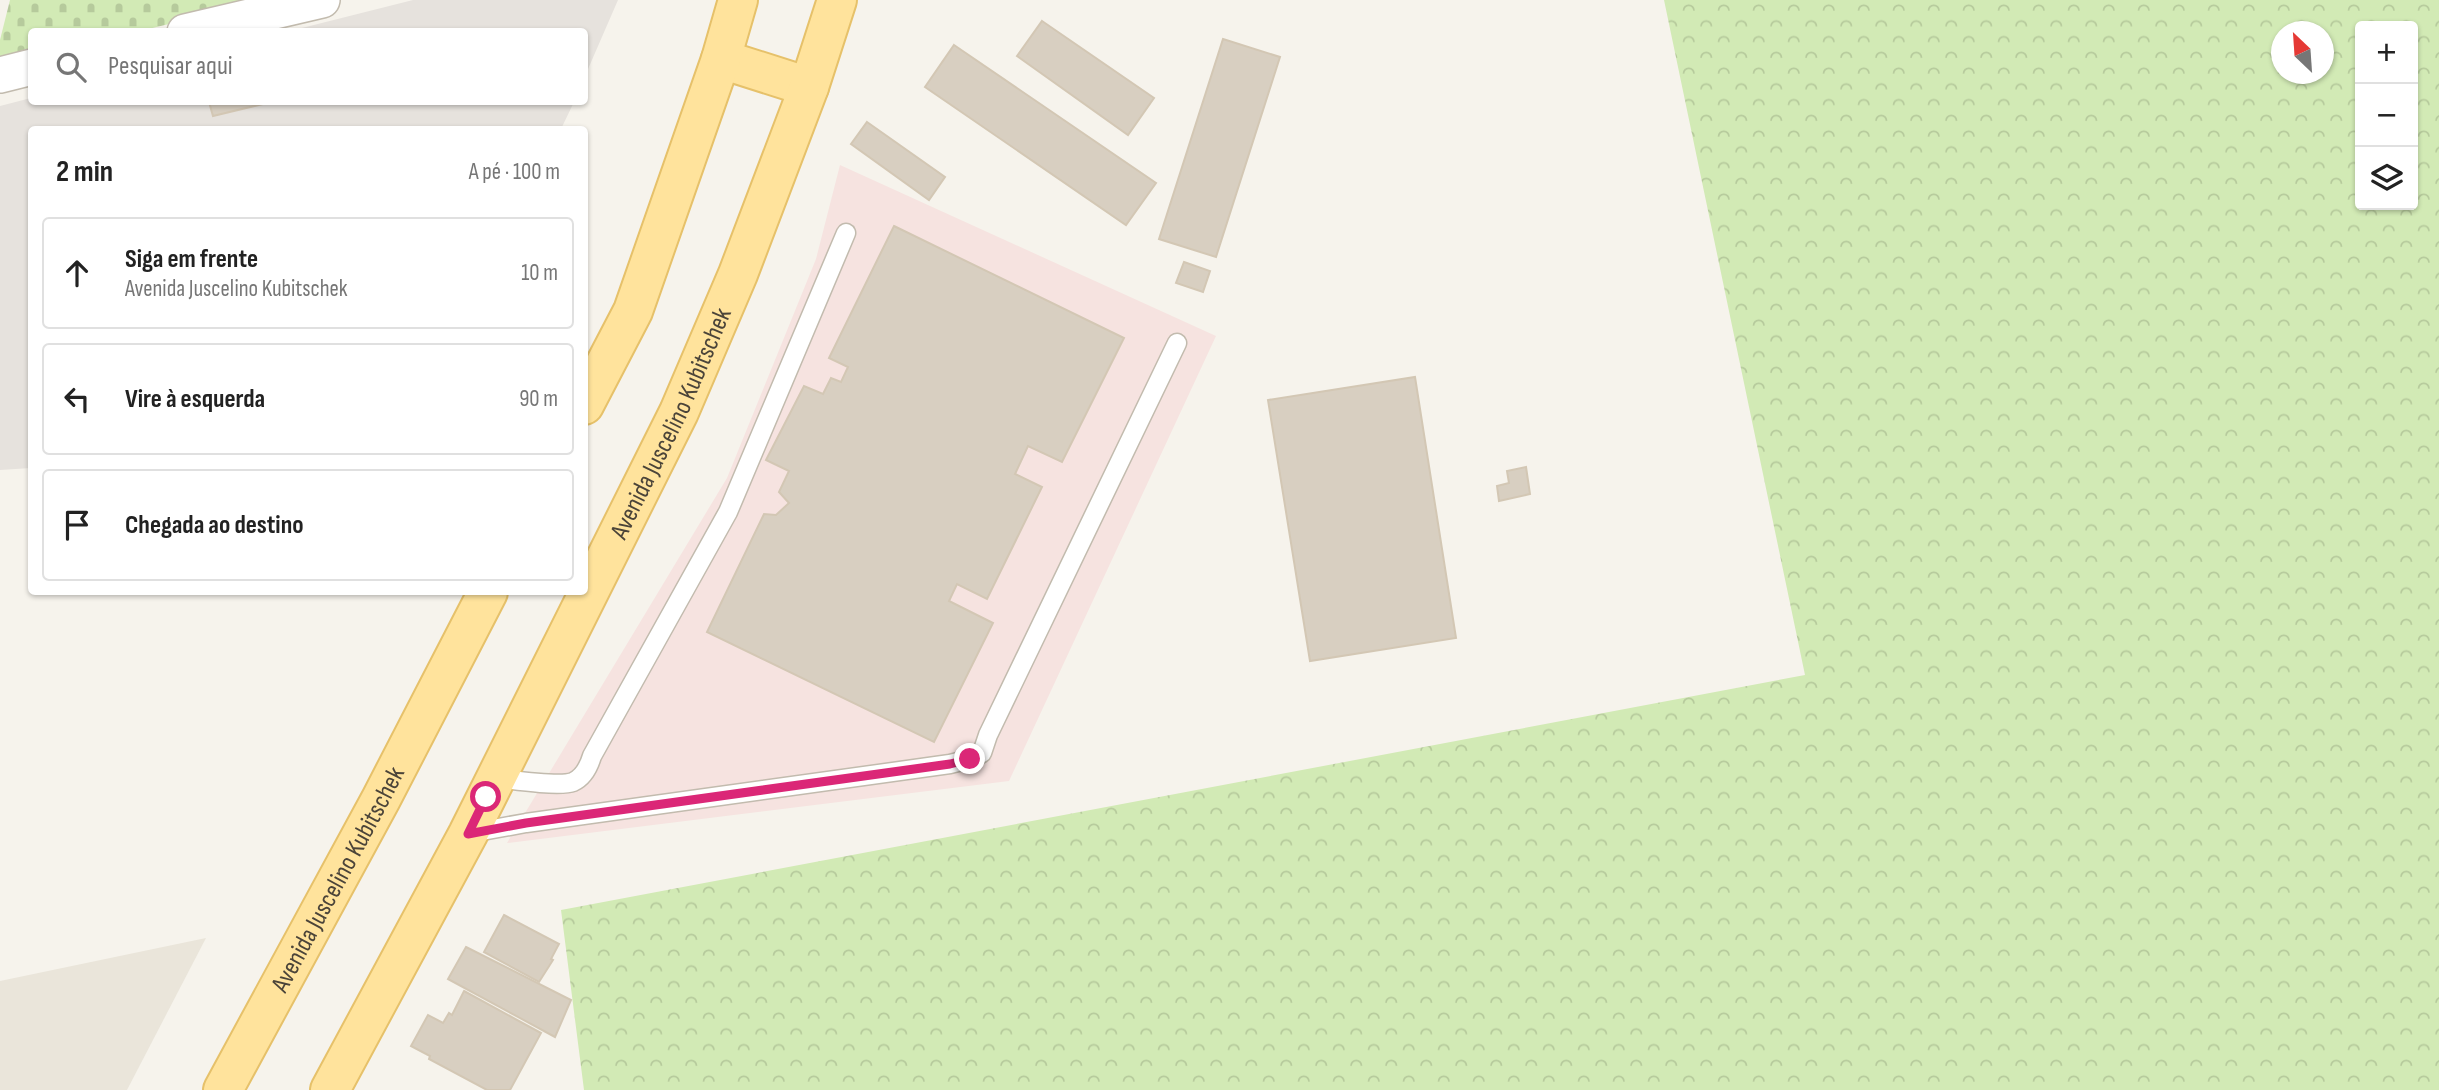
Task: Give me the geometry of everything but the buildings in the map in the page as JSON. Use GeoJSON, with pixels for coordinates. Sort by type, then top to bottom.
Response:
{"type":"FeatureCollection","features":[{"type":"Feature","properties":{"kind":"main road"},"geometry":{"type":"LineString","coordinates":[[588,397],[633,311],[721,59],[738,0]]}},
{"type":"Feature","properties":{"kind":"main road","name":"Avenida Juscelino Kubitschek"},"geometry":{"type":"LineString","coordinates":[[588,593],[678,412],[738,274],[809,88],[837,0]]}},
{"type":"Feature","properties":{"kind":"main road"},"geometry":{"type":"LineString","coordinates":[[721,59],[809,88]]}},
{"type":"Feature","properties":{"kind":"main road","name":"Avenida Juscelino Kubitschek"},"geometry":{"type":"LineString","coordinates":[[223,1090],[381,799],[486,595]]}},
{"type":"Feature","properties":{"kind":"main road","name":"Avenida Juscelino Kubitschek"},"geometry":{"type":"LineString","coordinates":[[330,1090],[468,834],[587,595]]}},
{"type":"Feature","properties":{"kind":"street"},"geometry":{"type":"LineString","coordinates":[[203,28],[322,0]]}},
{"type":"Feature","properties":{"kind":"street"},"geometry":{"type":"LineString","coordinates":[[0,75],[28,68]]}},
{"type":"Feature","properties":{"kind":"lane"},"geometry":{"type":"LineString","coordinates":[[496,779],[538,783],[573,782],[587,770],[592,756],[728,512],[846,233]]}},
{"type":"Feature","properties":{"kind":"lane"},"geometry":{"type":"LineString","coordinates":[[468,834],[526,823],[950,764],[982,753],[988,735],[1177,343]]}},
{"type":"Feature","properties":{"kind":"shaded area"},"geometry":{"type":"Polygon","coordinates":[[[413,0],[618,0],[588,69],[588,28],[302,28],[413,0]]]}},
{"type":"Feature","properties":{"kind":"shaded area"},"geometry":{"type":"Polygon","coordinates":[[[28,99],[28,105],[573,105],[562,126],[28,126],[28,468],[0,470],[0,106],[28,99]]]}},
{"type":"Feature","properties":{"kind":"shaded area"},"geometry":{"type":"Polygon","coordinates":[[[840,165],[1216,336],[1009,781],[507,843],[727,478],[816,259],[840,165]]]}},
{"type":"Feature","properties":{"kind":"shaded area"},"geometry":{"type":"Polygon","coordinates":[[[206,938],[127,1090],[0,1090],[0,981],[206,938]]]}},
{"type":"Feature","properties":{"kind":"green space"},"geometry":{"type":"Polygon","coordinates":[[[10,0],[268,0],[152,28],[28,28],[28,59],[0,66],[0,40],[10,0]]]}},
{"type":"Feature","properties":{"kind":"green space"},"geometry":{"type":"Polygon","coordinates":[[[1664,0],[2439,0],[2439,1090],[584,1090],[561,910],[1805,675],[1664,0]]]}},
{"type":"Feature","properties":{"kind":"route"},"geometry":{"type":"LineString","coordinates":[[486,797],[468,834],[526,823],[970,759]]}}]}
